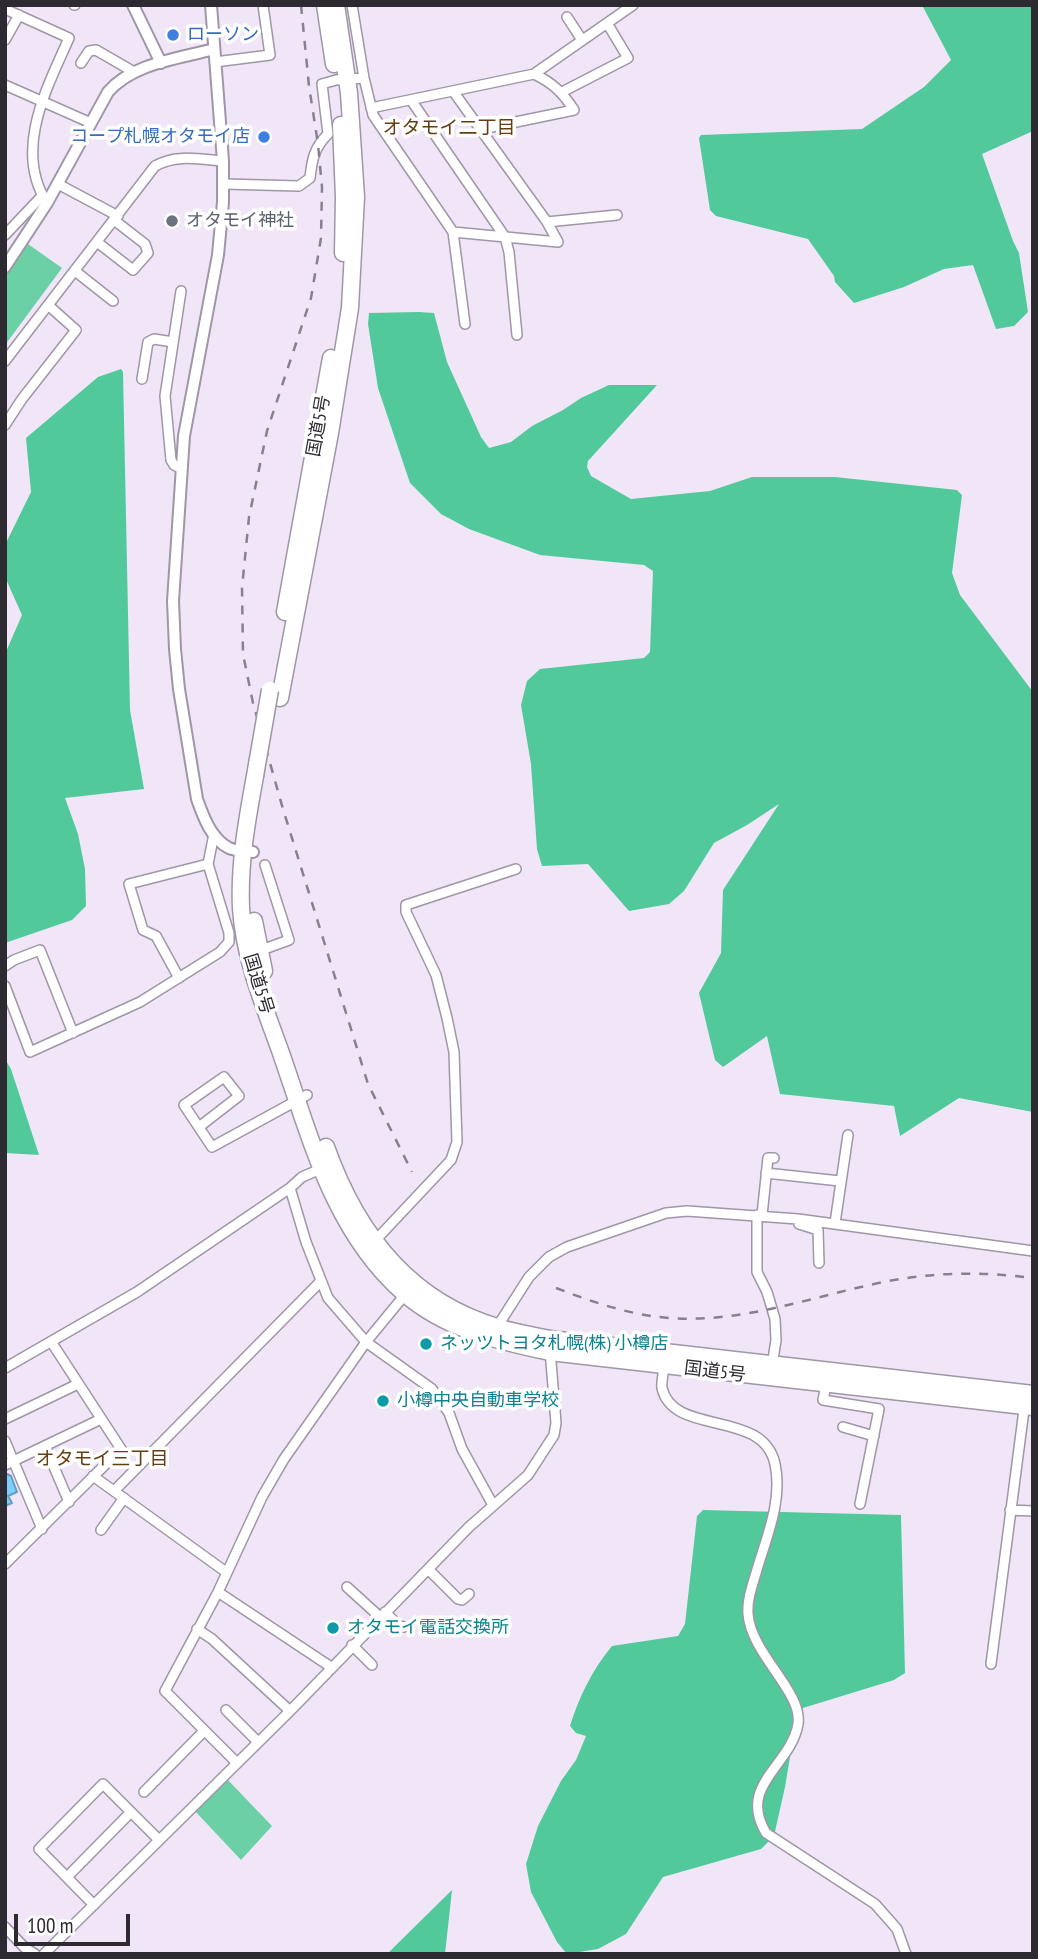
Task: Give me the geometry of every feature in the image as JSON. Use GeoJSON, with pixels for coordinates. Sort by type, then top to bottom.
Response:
{"type":"FeatureCollection","features":[{"type":"Feature","properties":{"kind":"highway","name":"国道5号"},"geometry":{"type":"LineString","coordinates":[[325,5],[341,80]]}},
{"type":"Feature","properties":{"kind":"highway","name":"国道5号"},"geometry":{"type":"LineString","coordinates":[[336,5],[344,197],[339,307],[247,851],[241,907],[253,952],[341,1211],[430,1312],[492,1340],[1029,1400]]}},
{"type":"Feature","properties":{"kind":"highway","name":"国道5号"},"geometry":{"type":"LineString","coordinates":[[410,1289],[455,1310],[550,1346]]}},
{"type":"Feature","properties":{"kind":"street"},"geometry":{"type":"LineString","coordinates":[[133,5],[161,64]]}},
{"type":"Feature","properties":{"kind":"street"},"geometry":{"type":"LineString","coordinates":[[211,5],[224,184],[218,255],[191,389],[180,468],[173,601],[175,649],[197,799],[207,825],[214,834],[230,848],[247,851]]}},
{"type":"Feature","properties":{"kind":"street"},"geometry":{"type":"LineString","coordinates":[[215,62],[270,55],[264,5]]}},
{"type":"Feature","properties":{"kind":"street"},"geometry":{"type":"LineString","coordinates":[[352,5],[373,115],[453,232],[465,324]]}},
{"type":"Feature","properties":{"kind":"street"},"geometry":{"type":"LineString","coordinates":[[371,108],[534,74],[633,5]]}},
{"type":"Feature","properties":{"kind":"street"},"geometry":{"type":"LineString","coordinates":[[5,40],[14,10],[69,38],[42,102],[33,147],[37,179],[45,199]]}},
{"type":"Feature","properties":{"kind":"street"},"geometry":{"type":"LineString","coordinates":[[567,17],[582,40]]}},
{"type":"Feature","properties":{"kind":"street"},"geometry":{"type":"LineString","coordinates":[[562,92],[628,58],[607,23]]}},
{"type":"Feature","properties":{"kind":"street"},"geometry":{"type":"LineString","coordinates":[[5,235],[58,184],[107,92],[116,82],[134,72],[214,49]]}},
{"type":"Feature","properties":{"kind":"street"},"geometry":{"type":"LineString","coordinates":[[81,63],[89,51],[96,50],[134,72]]}},
{"type":"Feature","properties":{"kind":"street"},"geometry":{"type":"LineString","coordinates":[[482,129],[574,110],[562,92],[534,74]]}},
{"type":"Feature","properties":{"kind":"street"},"geometry":{"type":"LineString","coordinates":[[224,184],[299,186],[310,178],[313,155],[318,144],[328,134],[322,84],[364,78]]}},
{"type":"Feature","properties":{"kind":"street"},"geometry":{"type":"LineString","coordinates":[[5,85],[91,122]]}},
{"type":"Feature","properties":{"kind":"street"},"geometry":{"type":"LineString","coordinates":[[453,91],[547,222],[558,242],[453,232]]}},
{"type":"Feature","properties":{"kind":"street"},"geometry":{"type":"LineString","coordinates":[[411,100],[505,237],[509,252],[517,335]]}},
{"type":"Feature","properties":{"kind":"street"},"geometry":{"type":"LineString","coordinates":[[5,360],[155,166],[167,159],[223,161]]}},
{"type":"Feature","properties":{"kind":"street"},"geometry":{"type":"LineString","coordinates":[[58,184],[116,218],[145,244],[148,253],[133,270],[97,242]]}},
{"type":"Feature","properties":{"kind":"street"},"geometry":{"type":"LineString","coordinates":[[5,267],[45,199]]}},
{"type":"Feature","properties":{"kind":"street"},"geometry":{"type":"LineString","coordinates":[[547,222],[617,215]]}},
{"type":"Feature","properties":{"kind":"street"},"geometry":{"type":"LineString","coordinates":[[75,271],[113,301]]}},
{"type":"Feature","properties":{"kind":"street"},"geometry":{"type":"LineString","coordinates":[[180,468],[171,460],[165,396],[181,291]]}},
{"type":"Feature","properties":{"kind":"street"},"geometry":{"type":"LineString","coordinates":[[5,425],[76,330],[48,305]]}},
{"type":"Feature","properties":{"kind":"street"},"geometry":{"type":"LineString","coordinates":[[142,379],[148,342],[154,339],[173,342]]}},
{"type":"Feature","properties":{"kind":"street"},"geometry":{"type":"LineString","coordinates":[[5,986],[30,1052],[140,1002],[220,952],[229,942],[229,933],[208,864],[214,834]]}},
{"type":"Feature","properties":{"kind":"street"},"geometry":{"type":"LineString","coordinates":[[179,978],[156,936],[143,930],[129,884],[208,864]]}},
{"type":"Feature","properties":{"kind":"street"},"geometry":{"type":"LineString","coordinates":[[253,952],[289,940],[265,865]]}},
{"type":"Feature","properties":{"kind":"street"},"geometry":{"type":"LineString","coordinates":[[370,1247],[451,1160],[457,1142],[454,1052],[447,1018],[436,975],[406,912],[406,905],[516,869]]}},
{"type":"Feature","properties":{"kind":"street"},"geometry":{"type":"LineString","coordinates":[[5,967],[13,960],[40,950],[73,1034]]}},
{"type":"Feature","properties":{"kind":"street"},"geometry":{"type":"LineString","coordinates":[[198,1127],[239,1096],[224,1077],[184,1105],[198,1127],[212,1147],[302,1097]]}},
{"type":"Feature","properties":{"kind":"street"},"geometry":{"type":"LineString","coordinates":[[835,1223],[848,1135]]}},
{"type":"Feature","properties":{"kind":"street"},"geometry":{"type":"LineString","coordinates":[[771,1372],[776,1340],[775,1319],[757,1272],[759,1215],[768,1158],[774,1158]]}},
{"type":"Feature","properties":{"kind":"street"},"geometry":{"type":"LineString","coordinates":[[5,1368],[136,1292],[302,1177],[327,1166]]}},
{"type":"Feature","properties":{"kind":"street"},"geometry":{"type":"LineString","coordinates":[[766,1173],[840,1181]]}},
{"type":"Feature","properties":{"kind":"street"},"geometry":{"type":"LineString","coordinates":[[289,1188],[328,1298],[366,1342],[432,1389],[449,1413],[462,1449],[493,1505]]}},
{"type":"Feature","properties":{"kind":"street"},"geometry":{"type":"LineString","coordinates":[[497,1327],[528,1277],[549,1257],[567,1247],[666,1213],[687,1211],[798,1219],[1033,1251]]}},
{"type":"Feature","properties":{"kind":"street"},"geometry":{"type":"LineString","coordinates":[[798,1219],[799,1224],[818,1230],[819,1263]]}},
{"type":"Feature","properties":{"kind":"street"},"geometry":{"type":"LineString","coordinates":[[114,1491],[320,1281]]}},
{"type":"Feature","properties":{"kind":"street"},"geometry":{"type":"LineString","coordinates":[[237,1763],[165,1691],[218,1592],[262,1497],[284,1460],[366,1342],[410,1289]]}},
{"type":"Feature","properties":{"kind":"street"},"geometry":{"type":"LineString","coordinates":[[5,1564],[121,1449],[51,1343]]}},
{"type":"Feature","properties":{"kind":"street"},"geometry":{"type":"LineString","coordinates":[[44,1954],[290,1711],[428,1569],[493,1505],[528,1475],[554,1435],[556,1423],[550,1346]]}},
{"type":"Feature","properties":{"kind":"street"},"geometry":{"type":"LineString","coordinates":[[665,1360],[662,1388],[679,1410],[693,1418],[740,1427],[767,1446],[774,1459],[778,1489],[752,1586],[748,1614],[760,1652],[798,1710],[798,1723],[794,1737],[773,1768],[756,1802],[757,1816],[766,1833],[875,1904],[897,1929],[906,1954]]}},
{"type":"Feature","properties":{"kind":"street"},"geometry":{"type":"LineString","coordinates":[[827,1378],[823,1399],[879,1409],[860,1504]]}},
{"type":"Feature","properties":{"kind":"street"},"geometry":{"type":"LineString","coordinates":[[5,1419],[78,1384]]}},
{"type":"Feature","properties":{"kind":"street"},"geometry":{"type":"LineString","coordinates":[[991,1664],[1010,1510],[1029,1400]]}},
{"type":"Feature","properties":{"kind":"street"},"geometry":{"type":"LineString","coordinates":[[9,1463],[101,1419]]}},
{"type":"Feature","properties":{"kind":"street"},"geometry":{"type":"LineString","coordinates":[[843,1427],[874,1436]]}},
{"type":"Feature","properties":{"kind":"street"},"geometry":{"type":"LineString","coordinates":[[5,1441],[9,1463],[42,1529]]}},
{"type":"Feature","properties":{"kind":"street"},"geometry":{"type":"LineString","coordinates":[[45,1446],[69,1502]]}},
{"type":"Feature","properties":{"kind":"street"},"geometry":{"type":"LineString","coordinates":[[93,1476],[226,1572]]}},
{"type":"Feature","properties":{"kind":"street"},"geometry":{"type":"LineString","coordinates":[[101,1530],[124,1498]]}},
{"type":"Feature","properties":{"kind":"street"},"geometry":{"type":"LineString","coordinates":[[1010,1510],[1033,1511]]}},
{"type":"Feature","properties":{"kind":"street"},"geometry":{"type":"LineString","coordinates":[[428,1569],[458,1599],[462,1600],[468,1594]]}},
{"type":"Feature","properties":{"kind":"street"},"geometry":{"type":"LineString","coordinates":[[347,1587],[404,1628]]}},
{"type":"Feature","properties":{"kind":"street"},"geometry":{"type":"LineString","coordinates":[[218,1592],[331,1667]]}},
{"type":"Feature","properties":{"kind":"street"},"geometry":{"type":"LineString","coordinates":[[197,1629],[212,1639],[290,1711]]}},
{"type":"Feature","properties":{"kind":"street"},"geometry":{"type":"LineString","coordinates":[[352,1645],[372,1665]]}},
{"type":"Feature","properties":{"kind":"street"},"geometry":{"type":"LineString","coordinates":[[226,1710],[258,1742]]}},
{"type":"Feature","properties":{"kind":"street"},"geometry":{"type":"LineString","coordinates":[[144,1792],[204,1731]]}},
{"type":"Feature","properties":{"kind":"street"},"geometry":{"type":"LineString","coordinates":[[94,1905],[39,1849],[103,1784],[159,1840]]}},
{"type":"Feature","properties":{"kind":"street"},"geometry":{"type":"LineString","coordinates":[[67,1877],[131,1812]]}},
{"type":"Feature","properties":{"kind":"street"},"geometry":{"type":"LineString","coordinates":[[5,1927],[25,1948],[35,1954]]}},
{"type":"Feature","properties":{"kind":"green space"},"geometry":{"type":"Polygon","coordinates":[[[922,5],[1033,5],[1033,131],[982,154],[1019,253],[1028,312],[1014,326],[996,329],[973,265],[944,269],[904,287],[854,303],[835,282],[834,276],[808,239],[716,216],[710,210],[699,138],[701,135],[862,129],[924,87],[951,60],[922,5]]]}},
{"type":"Feature","properties":{"kind":"green space"},"geometry":{"type":"Polygon","coordinates":[[[28,244],[62,268],[5,345],[5,276],[28,244]]]}},
{"type":"Feature","properties":{"kind":"green space"},"geometry":{"type":"Polygon","coordinates":[[[369,313],[434,313],[447,362],[481,437],[489,448],[511,442],[532,426],[609,385],[657,385],[588,461],[587,467],[591,476],[631,499],[710,491],[752,477],[835,477],[957,490],[962,495],[952,573],[960,595],[1033,692],[1033,1112],[959,1098],[900,1136],[894,1106],[780,1094],[767,1036],[723,1067],[715,1060],[699,993],[721,953],[723,890],[779,804],[714,843],[684,891],[669,904],[629,911],[588,864],[542,866],[537,849],[531,764],[521,705],[527,681],[540,669],[644,658],[650,652],[653,571],[644,565],[540,555],[469,529],[441,514],[410,483],[378,388],[368,324],[369,313]]]}},
{"type":"Feature","properties":{"kind":"green space"},"geometry":{"type":"Polygon","coordinates":[[[121,369],[130,710],[144,789],[65,798],[78,834],[85,869],[86,906],[72,920],[5,943],[5,654],[22,615],[5,577],[5,545],[31,492],[26,438],[98,377],[121,369]]]}},
{"type":"Feature","properties":{"kind":"green space"},"geometry":{"type":"Polygon","coordinates":[[[5,1059],[11,1069],[39,1155],[5,1153],[5,1059]]]}},
{"type":"Feature","properties":{"kind":"green space"},"geometry":{"type":"Polygon","coordinates":[[[703,1510],[901,1515],[905,1673],[894,1680],[803,1708],[797,1715],[774,1836],[761,1849],[663,1877],[626,1934],[598,1949],[567,1954],[557,1942],[531,1892],[526,1864],[538,1826],[561,1781],[576,1760],[586,1736],[576,1733],[570,1726],[592,1674],[612,1646],[678,1636],[685,1624],[697,1516],[703,1510]]]}},
{"type":"Feature","properties":{"kind":"green space"},"geometry":{"type":"Polygon","coordinates":[[[226,1778],[272,1826],[241,1860],[194,1810],[226,1778]]]}},
{"type":"Feature","properties":{"kind":"green space"},"geometry":{"type":"Polygon","coordinates":[[[452,1890],[445,1954],[387,1954],[452,1890]]]}},
{"type":"Feature","properties":{"kind":"water"},"geometry":{"type":"Polygon","coordinates":[[[5,1473],[11,1476],[17,1492],[8,1496],[12,1503],[5,1506],[5,1473]]]}},
{"type":"Feature","properties":{"kind":"railway"},"geometry":{"type":"LineString","coordinates":[[301,5],[322,187],[321,238],[311,298],[267,431],[249,517],[242,588],[243,654],[253,703],[283,809],[368,1084],[412,1172]]}},
{"type":"Feature","properties":{"kind":"railway"},"geometry":{"type":"LineString","coordinates":[[556,1288],[625,1311],[696,1319],[747,1313],[914,1277],[992,1274],[1033,1278]]}},
{"type":"Feature","properties":{"kind":"place","name":"ローソン"},"geometry":{"type":"Point","coordinates":[173,35]}},
{"type":"Feature","properties":{"kind":"place","name":"コープ札幌オタモイ店"},"geometry":{"type":"Point","coordinates":[264,137]}},
{"type":"Feature","properties":{"kind":"place","name":"オタモイ神社"},"geometry":{"type":"Point","coordinates":[172,221]}},
{"type":"Feature","properties":{"kind":"place","name":"ネッツトヨタ札幌(株) 小樽店"},"geometry":{"type":"Point","coordinates":[426,1344]}},
{"type":"Feature","properties":{"kind":"place","name":"小樽中央自動車学校"},"geometry":{"type":"Point","coordinates":[383,1401]}},
{"type":"Feature","properties":{"kind":"place","name":"オタモイ電話交換所"},"geometry":{"type":"Point","coordinates":[333,1628]}},
{"type":"Feature","properties":{"kind":"district","name":"オタモイ二丁目"},"geometry":{"type":"Point","coordinates":[449,129]}},
{"type":"Feature","properties":{"kind":"district","name":"オタモイ三丁目"},"geometry":{"type":"Point","coordinates":[102,1460]}}]}
